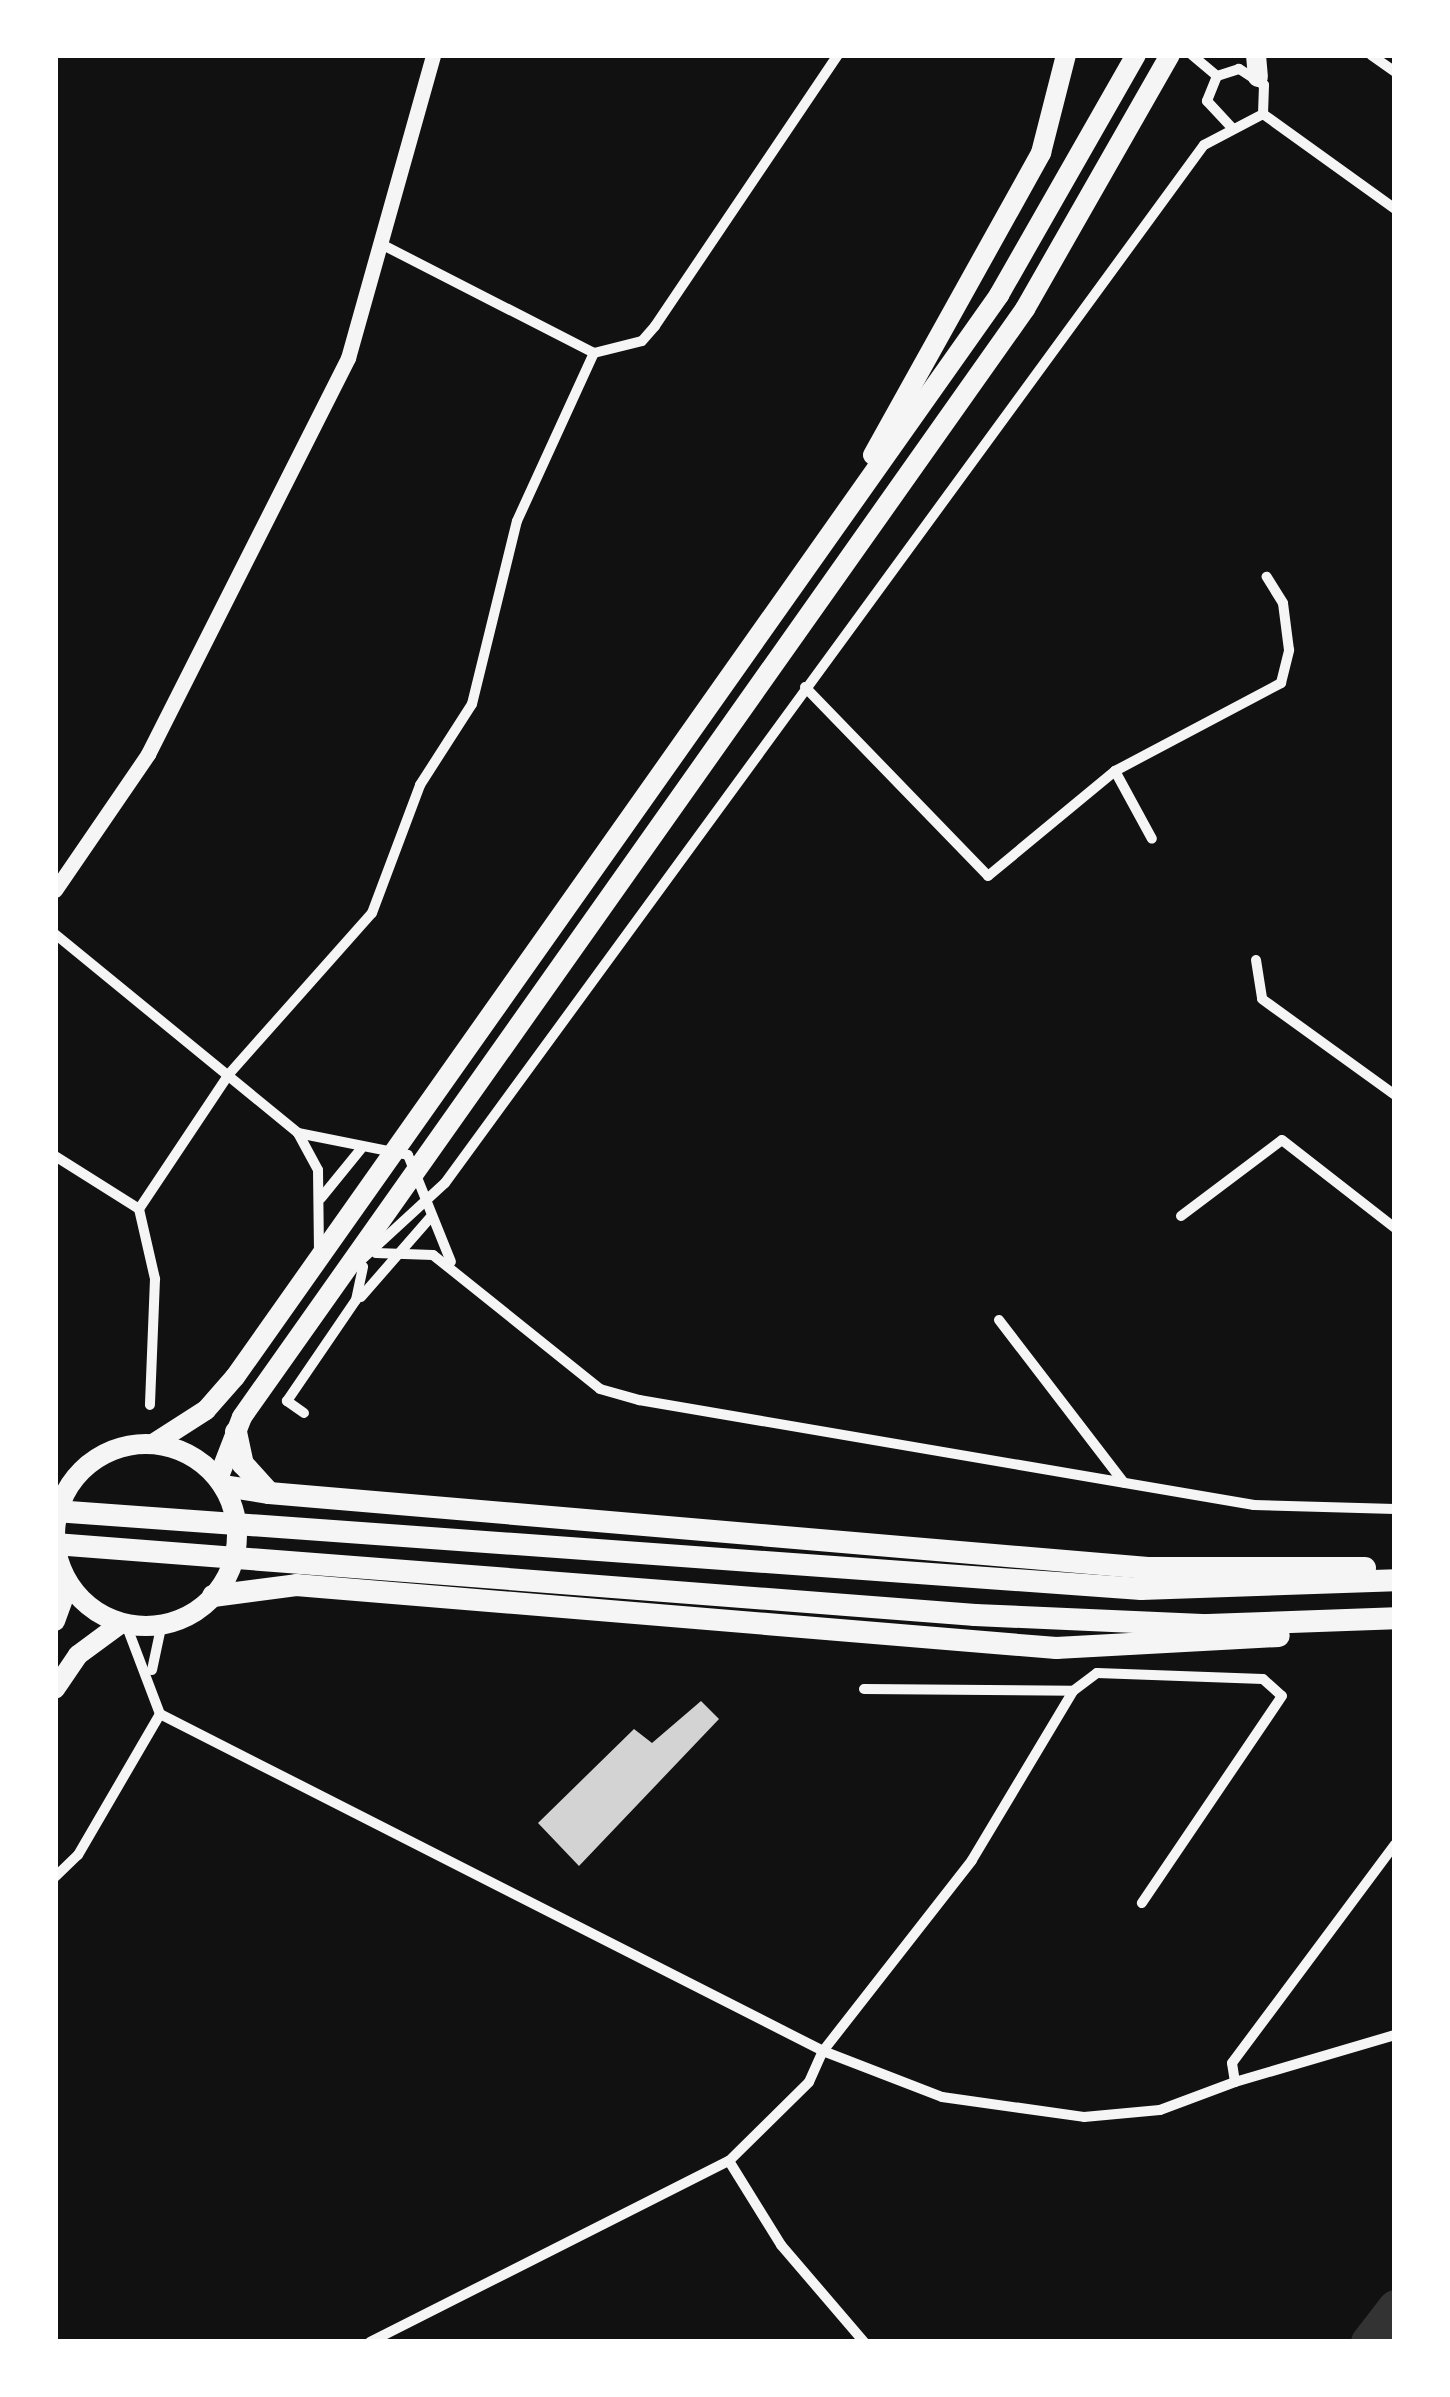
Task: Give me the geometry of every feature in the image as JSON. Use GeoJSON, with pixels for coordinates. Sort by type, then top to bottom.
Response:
{"type":"FeatureCollection","features":[{"type":"Feature","properties":{"kind":"highway"},"geometry":{"type":"LineString","coordinates":[[838,522],[1040,153],[1066,55]]}},
{"type":"Feature","properties":{"kind":"highway"},"geometry":{"type":"LineString","coordinates":[[55,1621],[61,1570],[60,1479],[82,1465],[153,1444],[206,1410],[999,295],[1136,55]]}},
{"type":"Feature","properties":{"kind":"highway"},"geometry":{"type":"LineString","coordinates":[[212,1596],[227,1575],[240,1532],[224,1490],[236,1432],[354,1270],[419,1169],[1025,309],[1170,55]]}},
{"type":"Feature","properties":{"kind":"highway"},"geometry":{"type":"LineString","coordinates":[[236,1432],[243,1464],[269,1493]]}},
{"type":"Feature","properties":{"kind":"highway"},"geometry":{"type":"LineString","coordinates":[[153,1444],[224,1490],[1148,1568],[1395,1576]]}},
{"type":"Feature","properties":{"kind":"highway"},"geometry":{"type":"LineString","coordinates":[[55,1511],[1142,1589],[1395,1576]]}},
{"type":"Feature","properties":{"kind":"highway"},"geometry":{"type":"LineString","coordinates":[[61,1570],[245,1557],[974,1615],[1358,1622]]}},
{"type":"Feature","properties":{"kind":"highway"},"geometry":{"type":"LineString","coordinates":[[61,1570],[124,1625]]}},
{"type":"Feature","properties":{"kind":"highway"},"geometry":{"type":"LineString","coordinates":[[55,1690],[78,1655],[124,1625],[162,1623],[212,1596],[296,1585],[1056,1648],[1259,1640],[1395,1618]]}},
{"type":"Feature","properties":{"kind":"street"},"geometry":{"type":"LineString","coordinates":[[55,890],[148,754],[348,358],[434,55]]}},
{"type":"Feature","properties":{"kind":"street"},"geometry":{"type":"LineString","coordinates":[[381,244],[594,353],[642,341],[838,55]]}},
{"type":"Feature","properties":{"kind":"street"},"geometry":{"type":"LineString","coordinates":[[1192,55],[1217,76]]}},
{"type":"Feature","properties":{"kind":"street"},"geometry":{"type":"LineString","coordinates":[[1371,55],[1395,72]]}},
{"type":"Feature","properties":{"kind":"street"},"geometry":{"type":"LineString","coordinates":[[1217,76],[1258,63],[1263,114],[1395,208]]}},
{"type":"Feature","properties":{"kind":"street"},"geometry":{"type":"LineString","coordinates":[[1217,76],[1207,101],[1232,128]]}},
{"type":"Feature","properties":{"kind":"street"},"geometry":{"type":"LineString","coordinates":[[356,1300],[354,1270],[376,1253],[412,1205],[432,1196],[1204,145],[1263,114]]}},
{"type":"Feature","properties":{"kind":"street"},"geometry":{"type":"LineString","coordinates":[[139,1209],[229,1074],[372,913],[420,785],[472,704],[517,521],[594,353]]}},
{"type":"Feature","properties":{"kind":"street"},"geometry":{"type":"LineString","coordinates":[[804,687],[988,876],[1115,771],[1281,683],[1290,650],[1282,603],[1266,577]]}},
{"type":"Feature","properties":{"kind":"street"},"geometry":{"type":"LineString","coordinates":[[1115,771],[1152,838]]}},
{"type":"Feature","properties":{"kind":"street"},"geometry":{"type":"LineString","coordinates":[[55,934],[298,1133],[313,1154],[321,1198],[320,1252]]}},
{"type":"Feature","properties":{"kind":"street"},"geometry":{"type":"LineString","coordinates":[[1256,960],[1262,998],[1395,1095]]}},
{"type":"Feature","properties":{"kind":"street"},"geometry":{"type":"LineString","coordinates":[[298,1133],[360,1149],[392,1148],[419,1169],[432,1196],[426,1232],[356,1300],[287,1401],[304,1414]]}},
{"type":"Feature","properties":{"kind":"street"},"geometry":{"type":"LineString","coordinates":[[1181,1216],[1282,1140],[1395,1228]]}},
{"type":"Feature","properties":{"kind":"street"},"geometry":{"type":"LineString","coordinates":[[321,1198],[360,1149]]}},
{"type":"Feature","properties":{"kind":"street"},"geometry":{"type":"LineString","coordinates":[[55,1156],[139,1209],[155,1278],[150,1405]]}},
{"type":"Feature","properties":{"kind":"street"},"geometry":{"type":"LineString","coordinates":[[432,1212],[455,1268]]}},
{"type":"Feature","properties":{"kind":"street"},"geometry":{"type":"LineString","coordinates":[[376,1253],[404,1250],[455,1268],[600,1389],[1254,1505],[1395,1509]]}},
{"type":"Feature","properties":{"kind":"street"},"geometry":{"type":"LineString","coordinates":[[999,1320],[1124,1484]]}},
{"type":"Feature","properties":{"kind":"street"},"geometry":{"type":"LineString","coordinates":[[152,1676],[162,1623]]}},
{"type":"Feature","properties":{"kind":"street"},"geometry":{"type":"LineString","coordinates":[[55,1876],[78,1855],[160,1714],[152,1676],[124,1625]]}},
{"type":"Feature","properties":{"kind":"street"},"geometry":{"type":"LineString","coordinates":[[370,2342],[729,2161],[809,2082],[823,2051],[972,1860],[1073,1691],[1097,1673],[1240,1673],[1282,1696],[1142,1903]]}},
{"type":"Feature","properties":{"kind":"street"},"geometry":{"type":"LineString","coordinates":[[864,1689],[1073,1691]]}},
{"type":"Feature","properties":{"kind":"street"},"geometry":{"type":"LineString","coordinates":[[160,1714],[823,2051],[942,2097],[1084,2117],[1160,2110],[1235,2082],[1395,2036]]}},
{"type":"Feature","properties":{"kind":"street"},"geometry":{"type":"LineString","coordinates":[[1235,2082],[1232,2064],[1395,1844]]}},
{"type":"Feature","properties":{"kind":"street"},"geometry":{"type":"LineString","coordinates":[[729,2161],[781,2245],[864,2342]]}},
{"type":"Feature","properties":{"kind":"building"},"geometry":{"type":"Polygon","coordinates":[[[701,1701],[719,1719],[579,1866],[538,1823],[634,1729],[652,1743],[701,1701]]]}},
{"type":"Feature","properties":{"kind":"waterway"},"geometry":{"type":"LineString","coordinates":[[1368,2342],[1395,2307]]}}]}
